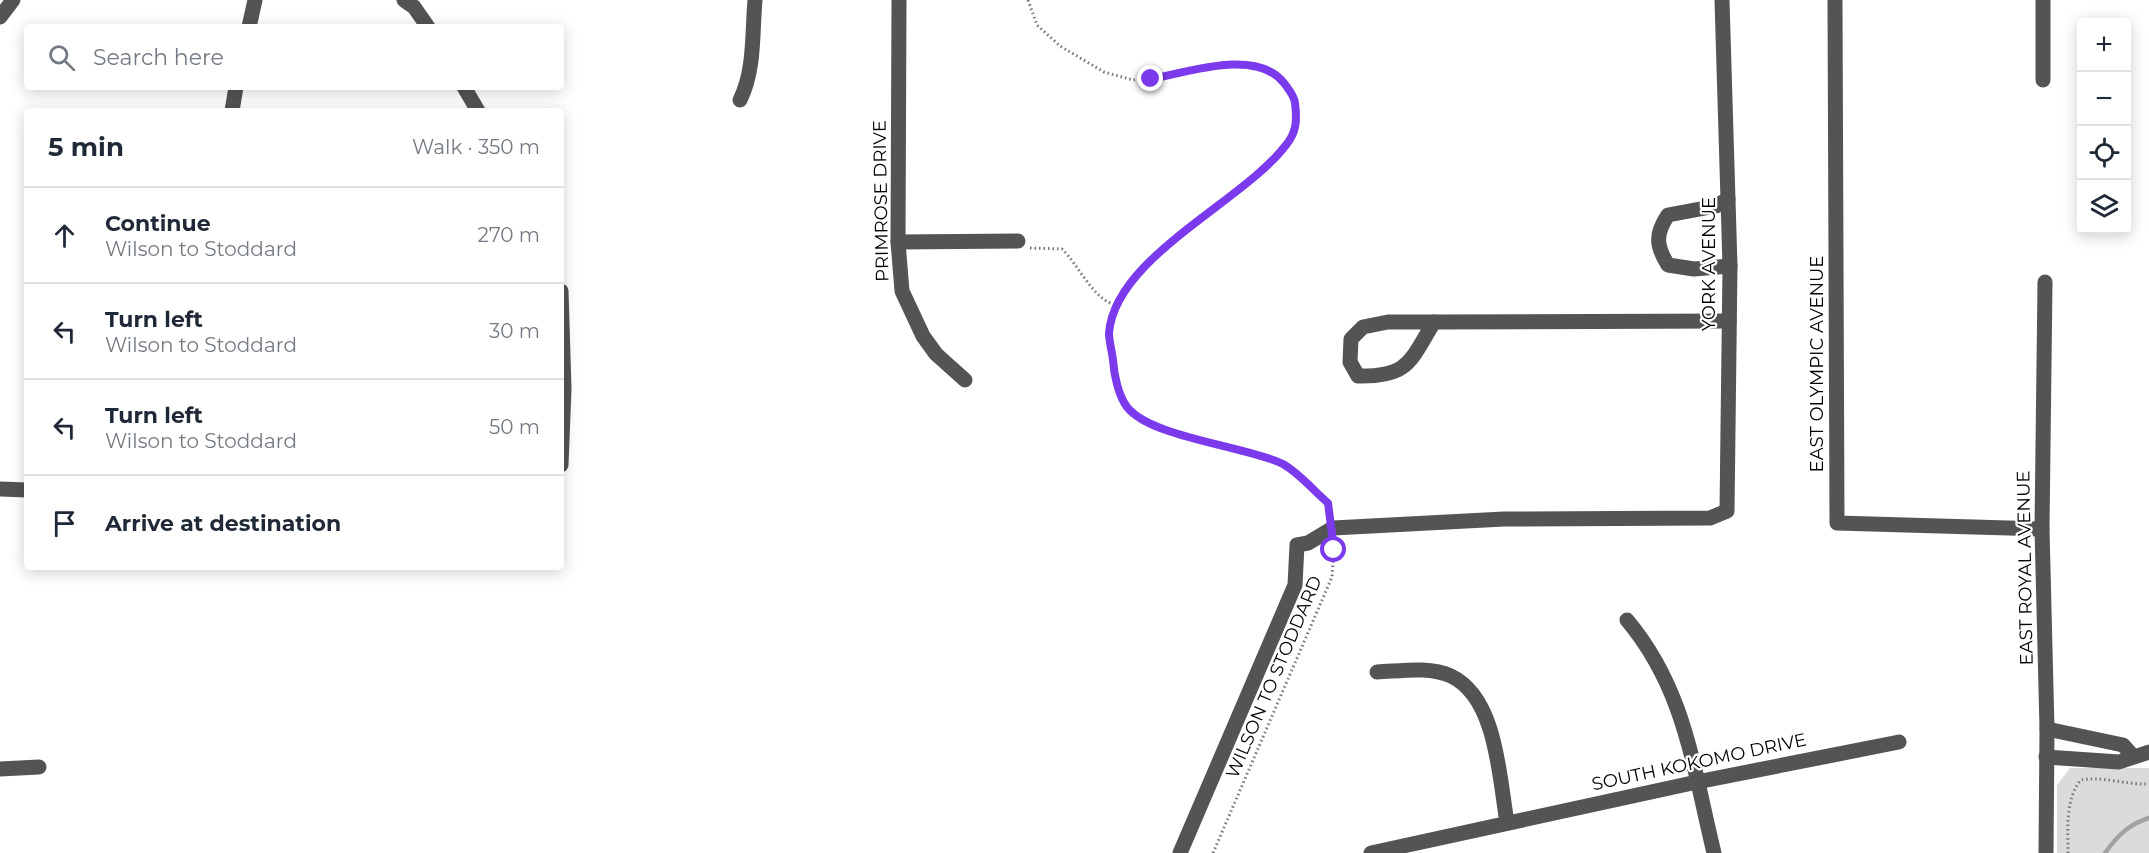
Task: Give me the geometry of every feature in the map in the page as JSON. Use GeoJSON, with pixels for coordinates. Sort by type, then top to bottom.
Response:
{"type":"FeatureCollection","features":[{"type":"Feature","properties":{"kind":"street"},"geometry":{"type":"LineString","coordinates":[[0,17],[13,0]]}},
{"type":"Feature","properties":{"kind":"street"},"geometry":{"type":"LineString","coordinates":[[250,24],[255,0]]}},
{"type":"Feature","properties":{"kind":"street"},"geometry":{"type":"LineString","coordinates":[[404,0],[414,7],[426,24]]}},
{"type":"Feature","properties":{"kind":"street"},"geometry":{"type":"LineString","coordinates":[[740,100],[746,89],[755,0]]}},
{"type":"Feature","properties":{"kind":"street","name":"PRIMROSE DRIVE"},"geometry":{"type":"LineString","coordinates":[[899,0],[898,242],[902,291],[923,336],[936,354],[965,380]]}},
{"type":"Feature","properties":{"kind":"street","name":"YORK AVENUE"},"geometry":{"type":"LineString","coordinates":[[1333,528],[1504,519],[1710,518],[1727,511],[1730,266],[1722,0]]}},
{"type":"Feature","properties":{"kind":"street","name":"EAST OLYMPIC AVENUE"},"geometry":{"type":"LineString","coordinates":[[1835,0],[1837,523],[2043,530]]}},
{"type":"Feature","properties":{"kind":"street"},"geometry":{"type":"LineString","coordinates":[[2043,0],[2043,80]]}},
{"type":"Feature","properties":{"kind":"street"},"geometry":{"type":"LineString","coordinates":[[232,108],[235,90]]}},
{"type":"Feature","properties":{"kind":"street"},"geometry":{"type":"LineString","coordinates":[[466,90],[476,108]]}},
{"type":"Feature","properties":{"kind":"street"},"geometry":{"type":"LineString","coordinates":[[1728,199],[1716,206],[1668,215],[1658,229],[1659,249],[1668,265],[1694,269],[1730,266]]}},
{"type":"Feature","properties":{"kind":"street"},"geometry":{"type":"LineString","coordinates":[[898,242],[1018,241]]}},
{"type":"Feature","properties":{"kind":"street","name":"EAST ROYAL AVENUE"},"geometry":{"type":"LineString","coordinates":[[2045,282],[2043,530],[2047,729],[2046,853]]}},
{"type":"Feature","properties":{"kind":"street"},"geometry":{"type":"LineString","coordinates":[[1434,322],[1410,360],[1398,372],[1358,376],[1350,362],[1351,339],[1363,327],[1388,322],[1729,321]]}},
{"type":"Feature","properties":{"kind":"street"},"geometry":{"type":"LineString","coordinates":[[0,489],[24,490]]}},
{"type":"Feature","properties":{"kind":"street"},"geometry":{"type":"LineString","coordinates":[[1180,853],[1295,585],[1297,545],[1308,543],[1333,528]]}},
{"type":"Feature","properties":{"kind":"street"},"geometry":{"type":"LineString","coordinates":[[1626,620],[1649,647],[1668,682],[1681,716],[1714,853]]}},
{"type":"Feature","properties":{"kind":"street"},"geometry":{"type":"LineString","coordinates":[[1377,672],[1428,670],[1450,675],[1466,686],[1481,704],[1494,745],[1507,822]]}},
{"type":"Feature","properties":{"kind":"street"},"geometry":{"type":"LineString","coordinates":[[2047,729],[2123,745],[2133,756]]}},
{"type":"Feature","properties":{"kind":"street","name":"SOUTH KOKOMO DRIVE"},"geometry":{"type":"LineString","coordinates":[[1371,853],[1697,782],[1899,742]]}},
{"type":"Feature","properties":{"kind":"street"},"geometry":{"type":"LineString","coordinates":[[2046,757],[2119,762],[2149,753]]}},
{"type":"Feature","properties":{"kind":"street"},"geometry":{"type":"LineString","coordinates":[[0,769],[39,768]]}},
{"type":"Feature","properties":{"kind":"path","name":"WILSON TO STODDARD"},"geometry":{"type":"LineString","coordinates":[[1028,0],[1037,25],[1060,46],[1104,72],[1133,80],[1241,64],[1259,66],[1281,79],[1294,96],[1297,122],[1287,145],[1249,182],[1182,232],[1138,275],[1116,305],[1109,333],[1114,375],[1127,407],[1152,424],[1284,465],[1328,503],[1333,528],[1332,577],[1213,853]]}},
{"type":"Feature","properties":{"kind":"path"},"geometry":{"type":"LineString","coordinates":[[1018,241],[1028,248],[1062,249],[1098,293],[1108,303],[1116,305]]}},
{"type":"Feature","properties":{"kind":"path"},"geometry":{"type":"LineString","coordinates":[[2068,853],[2068,825],[2073,788],[2080,780],[2090,778],[2121,784],[2149,784]]}},
{"type":"Feature","properties":{"kind":"shaded area"},"geometry":{"type":"Polygon","coordinates":[[[2070,768],[2149,768],[2149,853],[2057,853],[2057,785],[2070,768]]]}},
{"type":"Feature","properties":{"kind":"waterway"},"geometry":{"type":"LineString","coordinates":[[2105,853],[2124,831],[2149,818]]}},
{"type":"Feature","properties":{"kind":"route"},"geometry":{"type":"LineString","coordinates":[[1151,79],[1241,64],[1259,66],[1281,79],[1294,96],[1297,122],[1287,145],[1249,182],[1182,232],[1138,275],[1116,305],[1109,333],[1114,375],[1127,407],[1152,424],[1284,465],[1328,503],[1334,550]]}}]}
